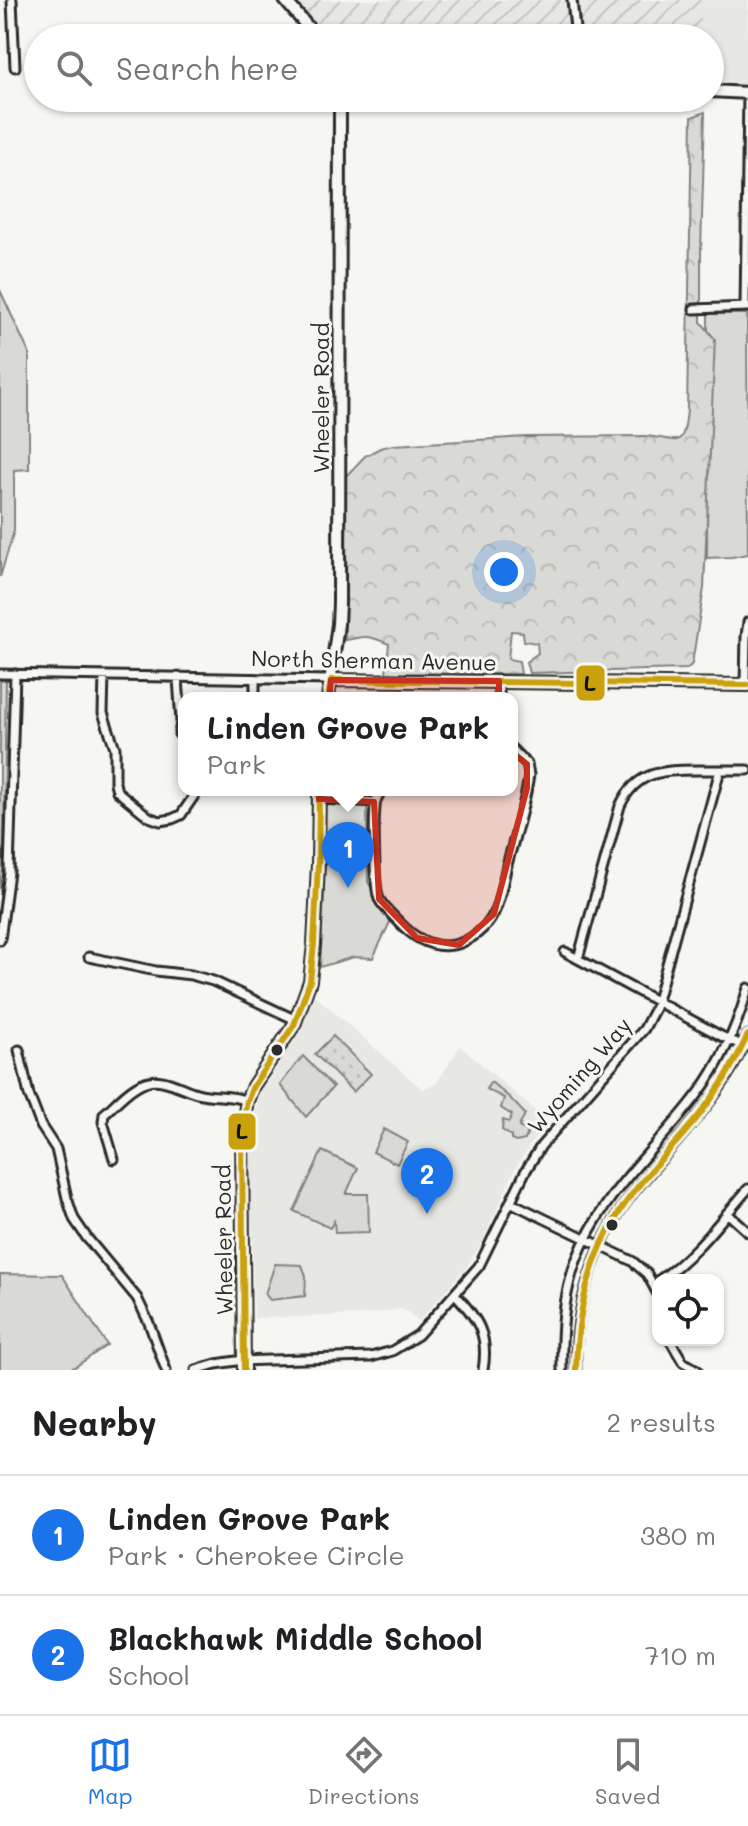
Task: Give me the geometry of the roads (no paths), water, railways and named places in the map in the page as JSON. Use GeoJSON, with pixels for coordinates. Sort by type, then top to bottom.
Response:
{"type":"FeatureCollection","features":[{"type":"Feature","properties":{"kind":"street"},"geometry":{"type":"LineString","coordinates":[[12,0],[15,67]]}},
{"type":"Feature","properties":{"kind":"street"},"geometry":{"type":"LineString","coordinates":[[285,0],[305,24]]}},
{"type":"Feature","properties":{"kind":"street"},"geometry":{"type":"LineString","coordinates":[[572,0],[575,24]]}},
{"type":"Feature","properties":{"kind":"street"},"geometry":{"type":"LineString","coordinates":[[694,309],[747,307],[748,93],[724,92]]}},
{"type":"Feature","properties":{"kind":"street","name":"Wheeler Road"},"geometry":{"type":"LineString","coordinates":[[329,692],[339,603],[340,112]]}},
{"type":"Feature","properties":{"kind":"street"},"geometry":{"type":"LineString","coordinates":[[747,685],[748,622]]}},
{"type":"Feature","properties":{"kind":"street","name":"North Sherman Avenue"},"geometry":{"type":"LineString","coordinates":[[0,674],[747,685]]}},
{"type":"Feature","properties":{"kind":"street"},"geometry":{"type":"LineString","coordinates":[[0,940],[8,887],[15,674]]}},
{"type":"Feature","properties":{"kind":"street"},"geometry":{"type":"LineString","coordinates":[[104,676],[104,719],[115,748],[117,791],[149,817],[160,821],[181,815],[194,796]]}},
{"type":"Feature","properties":{"kind":"street"},"geometry":{"type":"LineString","coordinates":[[178,678],[179,692]]}},
{"type":"Feature","properties":{"kind":"street"},"geometry":{"type":"LineString","coordinates":[[255,679],[255,692]]}},
{"type":"Feature","properties":{"kind":"street"},"geometry":{"type":"LineString","coordinates":[[499,681],[499,692]]}},
{"type":"Feature","properties":{"kind":"street"},"geometry":{"type":"LineString","coordinates":[[378,796],[376,883],[379,899],[417,938],[448,947],[459,945],[489,922],[494,914],[529,775],[527,764],[518,755]]}},
{"type":"Feature","properties":{"kind":"street"},"geometry":{"type":"LineString","coordinates":[[578,959],[620,806],[627,793],[654,773],[670,770],[748,770]]}},
{"type":"Feature","properties":{"kind":"street","name":"Wyoming Way"},"geometry":{"type":"LineString","coordinates":[[196,1370],[216,1364],[341,1362],[379,1356],[418,1335],[455,1294],[479,1266],[541,1146],[644,1029],[655,1008],[720,770]]}},
{"type":"Feature","properties":{"kind":"street","name":"Wheeler Road"},"geometry":{"type":"LineString","coordinates":[[244,1365],[242,1129],[247,1101],[259,1075],[283,1043],[306,995],[313,961],[319,796]]}},
{"type":"Feature","properties":{"kind":"street"},"geometry":{"type":"LineString","coordinates":[[333,796],[376,802]]}},
{"type":"Feature","properties":{"kind":"street"},"geometry":{"type":"LineString","coordinates":[[565,952],[746,1047]]}},
{"type":"Feature","properties":{"kind":"street"},"geometry":{"type":"LineString","coordinates":[[89,957],[213,981],[296,1020]]}},
{"type":"Feature","properties":{"kind":"street"},"geometry":{"type":"LineString","coordinates":[[562,1370],[564,1310],[575,1264],[585,1239],[622,1181],[693,1101],[714,1071],[731,1040],[748,988]]}},
{"type":"Feature","properties":{"kind":"street"},"geometry":{"type":"LineString","coordinates":[[576,1370],[576,1335],[582,1298],[600,1246],[634,1192],[717,1094],[746,1047],[748,1035]]}},
{"type":"Feature","properties":{"kind":"street"},"geometry":{"type":"LineString","coordinates":[[19,1050],[29,1095],[41,1126],[56,1149],[74,1219],[137,1298],[166,1370]]}},
{"type":"Feature","properties":{"kind":"street"},"geometry":{"type":"LineString","coordinates":[[114,1159],[103,1122],[104,1114],[137,1085],[157,1080],[197,1093],[235,1096],[247,1101]]}},
{"type":"Feature","properties":{"kind":"street"},"geometry":{"type":"LineString","coordinates":[[669,1274],[694,1251],[748,1189]]}},
{"type":"Feature","properties":{"kind":"street"},"geometry":{"type":"LineString","coordinates":[[510,1202],[632,1261],[652,1278]]}},
{"type":"Feature","properties":{"kind":"street"},"geometry":{"type":"LineString","coordinates":[[727,1213],[748,1232]]}},
{"type":"Feature","properties":{"kind":"street"},"geometry":{"type":"LineString","coordinates":[[455,1294],[474,1316],[483,1336],[483,1370]]}},
{"type":"Feature","properties":{"kind":"street"},"geometry":{"type":"LineString","coordinates":[[674,1346],[683,1362],[697,1370]]}},
{"type":"Feature","properties":{"kind":"place","name":"Linden Grove Park"},"geometry":{"type":"Point","coordinates":[348,888]}},
{"type":"Feature","properties":{"kind":"place","name":"Blackhawk Middle School"},"geometry":{"type":"Point","coordinates":[427,1214]}}]}
